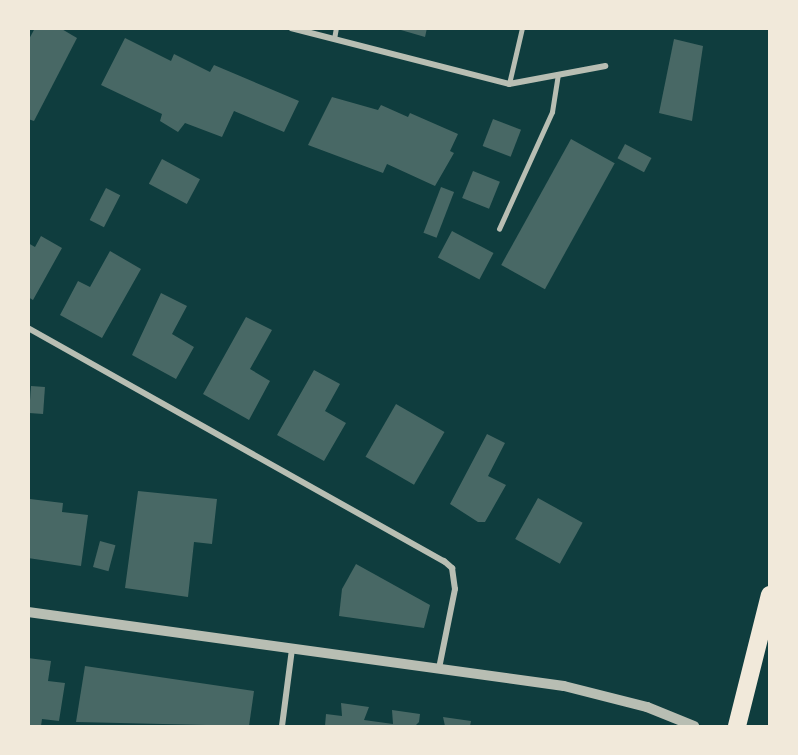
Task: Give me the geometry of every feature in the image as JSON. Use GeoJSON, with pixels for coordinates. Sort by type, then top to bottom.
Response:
{"type":"FeatureCollection","features":[{"type":"Feature","properties":{"kind":"highway"},"geometry":{"type":"LineString","coordinates":[[737,726],[770,595]]}},
{"type":"Feature","properties":{"kind":"street"},"geometry":{"type":"LineString","coordinates":[[291,28],[509,84],[605,66]]}},
{"type":"Feature","properties":{"kind":"street"},"geometry":{"type":"LineString","coordinates":[[28,328],[444,561],[452,568],[455,589],[439,668]]}},
{"type":"Feature","properties":{"kind":"street"},"geometry":{"type":"LineString","coordinates":[[28,612],[439,668],[604,694],[694,726]]}},
{"type":"Feature","properties":{"kind":"street"},"geometry":{"type":"LineString","coordinates":[[282,726],[292,649]]}},
{"type":"Feature","properties":{"kind":"lane"},"geometry":{"type":"LineString","coordinates":[[334,39],[336,28]]}},
{"type":"Feature","properties":{"kind":"lane"},"geometry":{"type":"LineString","coordinates":[[509,84],[522,28]]}},
{"type":"Feature","properties":{"kind":"lane"},"geometry":{"type":"LineString","coordinates":[[500,229],[552,112],[558,74]]}},
{"type":"Feature","properties":{"kind":"building"},"geometry":{"type":"Polygon","coordinates":[[[35,28],[60,28],[77,38],[34,121],[28,119],[28,41],[35,28]]]}},
{"type":"Feature","properties":{"kind":"building"},"geometry":{"type":"Polygon","coordinates":[[[394,28],[427,28],[425,37],[394,28]]]}},
{"type":"Feature","properties":{"kind":"building"},"geometry":{"type":"Polygon","coordinates":[[[125,38],[171,61],[174,54],[210,72],[214,65],[299,101],[284,132],[234,111],[222,137],[185,123],[178,132],[160,121],[162,114],[101,85],[125,38]]]}},
{"type":"Feature","properties":{"kind":"building"},"geometry":{"type":"Polygon","coordinates":[[[674,39],[703,46],[692,121],[659,113],[674,39]]]}},
{"type":"Feature","properties":{"kind":"building"},"geometry":{"type":"Polygon","coordinates":[[[332,97],[378,110],[381,105],[408,117],[410,113],[458,134],[450,151],[454,153],[435,186],[387,164],[383,173],[308,145],[332,97]]]}},
{"type":"Feature","properties":{"kind":"building"},"geometry":{"type":"Polygon","coordinates":[[[493,119],[521,130],[511,157],[483,146],[493,119]]]}},
{"type":"Feature","properties":{"kind":"building"},"geometry":{"type":"Polygon","coordinates":[[[571,139],[615,163],[545,289],[501,265],[571,139]]]}},
{"type":"Feature","properties":{"kind":"building"},"geometry":{"type":"Polygon","coordinates":[[[625,144],[651,158],[644,172],[617,158],[625,144]]]}},
{"type":"Feature","properties":{"kind":"building"},"geometry":{"type":"Polygon","coordinates":[[[162,159],[200,179],[187,204],[149,184],[162,159]]]}},
{"type":"Feature","properties":{"kind":"building"},"geometry":{"type":"Polygon","coordinates":[[[473,171],[500,182],[489,209],[462,198],[473,171]]]}},
{"type":"Feature","properties":{"kind":"building"},"geometry":{"type":"Polygon","coordinates":[[[441,187],[454,192],[437,238],[423,233],[441,187]]]}},
{"type":"Feature","properties":{"kind":"building"},"geometry":{"type":"Polygon","coordinates":[[[106,188],[120,195],[104,227],[90,220],[106,188]]]}},
{"type":"Feature","properties":{"kind":"building"},"geometry":{"type":"Polygon","coordinates":[[[452,231],[493,253],[479,280],[438,257],[452,231]]]}},
{"type":"Feature","properties":{"kind":"building"},"geometry":{"type":"Polygon","coordinates":[[[41,236],[62,248],[33,300],[28,297],[28,243],[35,247],[41,236]]]}},
{"type":"Feature","properties":{"kind":"building"},"geometry":{"type":"Polygon","coordinates":[[[110,251],[141,269],[102,338],[60,315],[78,281],[90,287],[110,251]]]}},
{"type":"Feature","properties":{"kind":"building"},"geometry":{"type":"Polygon","coordinates":[[[161,293],[187,306],[172,334],[194,347],[176,379],[132,355],[161,293]]]}},
{"type":"Feature","properties":{"kind":"building"},"geometry":{"type":"Polygon","coordinates":[[[246,317],[272,330],[250,369],[270,381],[249,420],[203,394],[246,317]]]}},
{"type":"Feature","properties":{"kind":"building"},"geometry":{"type":"Polygon","coordinates":[[[314,370],[340,384],[325,411],[346,423],[324,461],[277,435],[314,370]]]}},
{"type":"Feature","properties":{"kind":"building"},"geometry":{"type":"Polygon","coordinates":[[[31,386],[45,387],[43,414],[29,413],[31,386]]]}},
{"type":"Feature","properties":{"kind":"building"},"geometry":{"type":"Polygon","coordinates":[[[396,404],[444,432],[414,485],[366,457],[396,404]]]}},
{"type":"Feature","properties":{"kind":"building"},"geometry":{"type":"Polygon","coordinates":[[[487,434],[505,443],[488,476],[506,485],[485,522],[478,522],[450,504],[487,434]]]}},
{"type":"Feature","properties":{"kind":"building"},"geometry":{"type":"Polygon","coordinates":[[[138,491],[217,499],[212,544],[194,542],[188,597],[125,588],[138,491]]]}},
{"type":"Feature","properties":{"kind":"building"},"geometry":{"type":"Polygon","coordinates":[[[538,498],[583,523],[560,564],[515,539],[538,498]]]}},
{"type":"Feature","properties":{"kind":"building"},"geometry":{"type":"Polygon","coordinates":[[[30,499],[63,503],[62,512],[88,515],[81,566],[28,558],[30,499]]]}},
{"type":"Feature","properties":{"kind":"building"},"geometry":{"type":"Polygon","coordinates":[[[100,541],[115,545],[108,571],[93,567],[100,541]]]}},
{"type":"Feature","properties":{"kind":"building"},"geometry":{"type":"Polygon","coordinates":[[[356,564],[430,605],[424,628],[339,616],[342,589],[356,564]]]}},
{"type":"Feature","properties":{"kind":"building"},"geometry":{"type":"Polygon","coordinates":[[[28,658],[51,661],[48,681],[65,683],[59,721],[42,719],[41,726],[28,726],[28,658]]]}},
{"type":"Feature","properties":{"kind":"building"},"geometry":{"type":"Polygon","coordinates":[[[85,666],[254,691],[249,726],[76,722],[85,666]]]}},
{"type":"Feature","properties":{"kind":"building"},"geometry":{"type":"Polygon","coordinates":[[[341,703],[369,707],[364,720],[393,724],[392,710],[420,714],[419,722],[415,726],[325,726],[326,714],[342,716],[341,703]]]}},
{"type":"Feature","properties":{"kind":"building"},"geometry":{"type":"Polygon","coordinates":[[[443,717],[471,721],[470,726],[445,726],[443,717]]]}}]}
